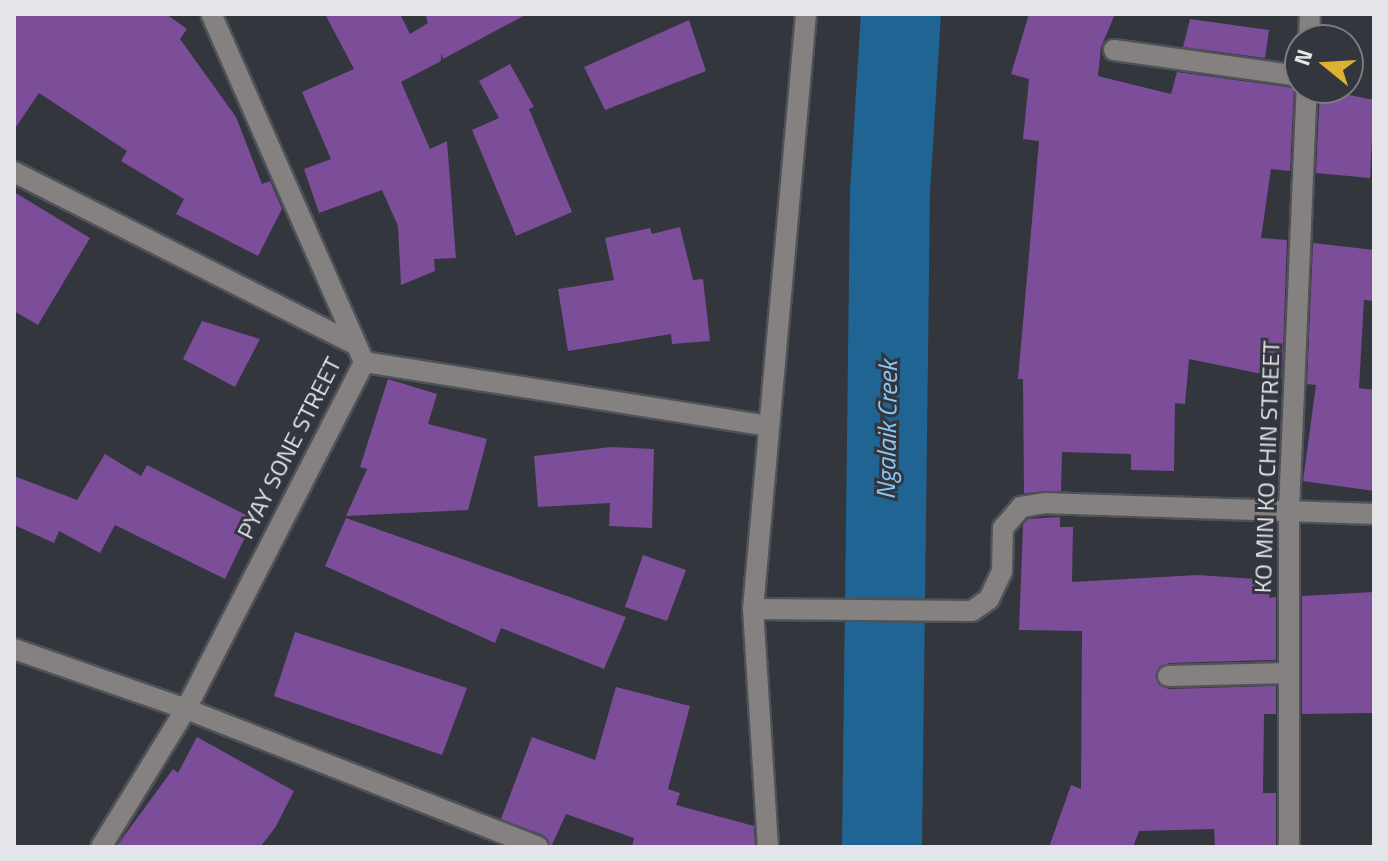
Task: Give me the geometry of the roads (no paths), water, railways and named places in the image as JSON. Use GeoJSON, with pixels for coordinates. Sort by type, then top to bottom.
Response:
{"type":"FeatureCollection","features":[{"type":"Feature","properties":{"kind":"street","name":"PYAY SONE STREET"},"geometry":{"type":"LineString","coordinates":[[101,847],[186,709],[364,362],[353,343],[211,14]]}},
{"type":"Feature","properties":{"kind":"street"},"geometry":{"type":"LineString","coordinates":[[768,847],[764,609],[769,426],[806,14]]}},
{"type":"Feature","properties":{"kind":"street"},"geometry":{"type":"LineString","coordinates":[[1114,50],[1284,74]]}},
{"type":"Feature","properties":{"kind":"street","name":"KO MIN KO CHIN STREET"},"geometry":{"type":"LineString","coordinates":[[1289,847],[1289,510],[1306,104]]}},
{"type":"Feature","properties":{"kind":"street"},"geometry":{"type":"LineString","coordinates":[[14,172],[353,343]]}},
{"type":"Feature","properties":{"kind":"street"},"geometry":{"type":"LineString","coordinates":[[364,362],[769,426]]}},
{"type":"Feature","properties":{"kind":"street"},"geometry":{"type":"LineString","coordinates":[[764,609],[972,611],[989,599],[1002,571],[1003,528],[1021,507],[1045,503],[1374,514]]}},
{"type":"Feature","properties":{"kind":"street"},"geometry":{"type":"LineString","coordinates":[[14,649],[186,709],[538,847]]}},
{"type":"Feature","properties":{"kind":"street"},"geometry":{"type":"LineString","coordinates":[[1168,676],[1289,673]]}},
{"type":"Feature","properties":{"kind":"waterway","name":"Ngalaik Creek"},"geometry":{"type":"LineString","coordinates":[[882,847],[890,192],[901,14]]}}]}
